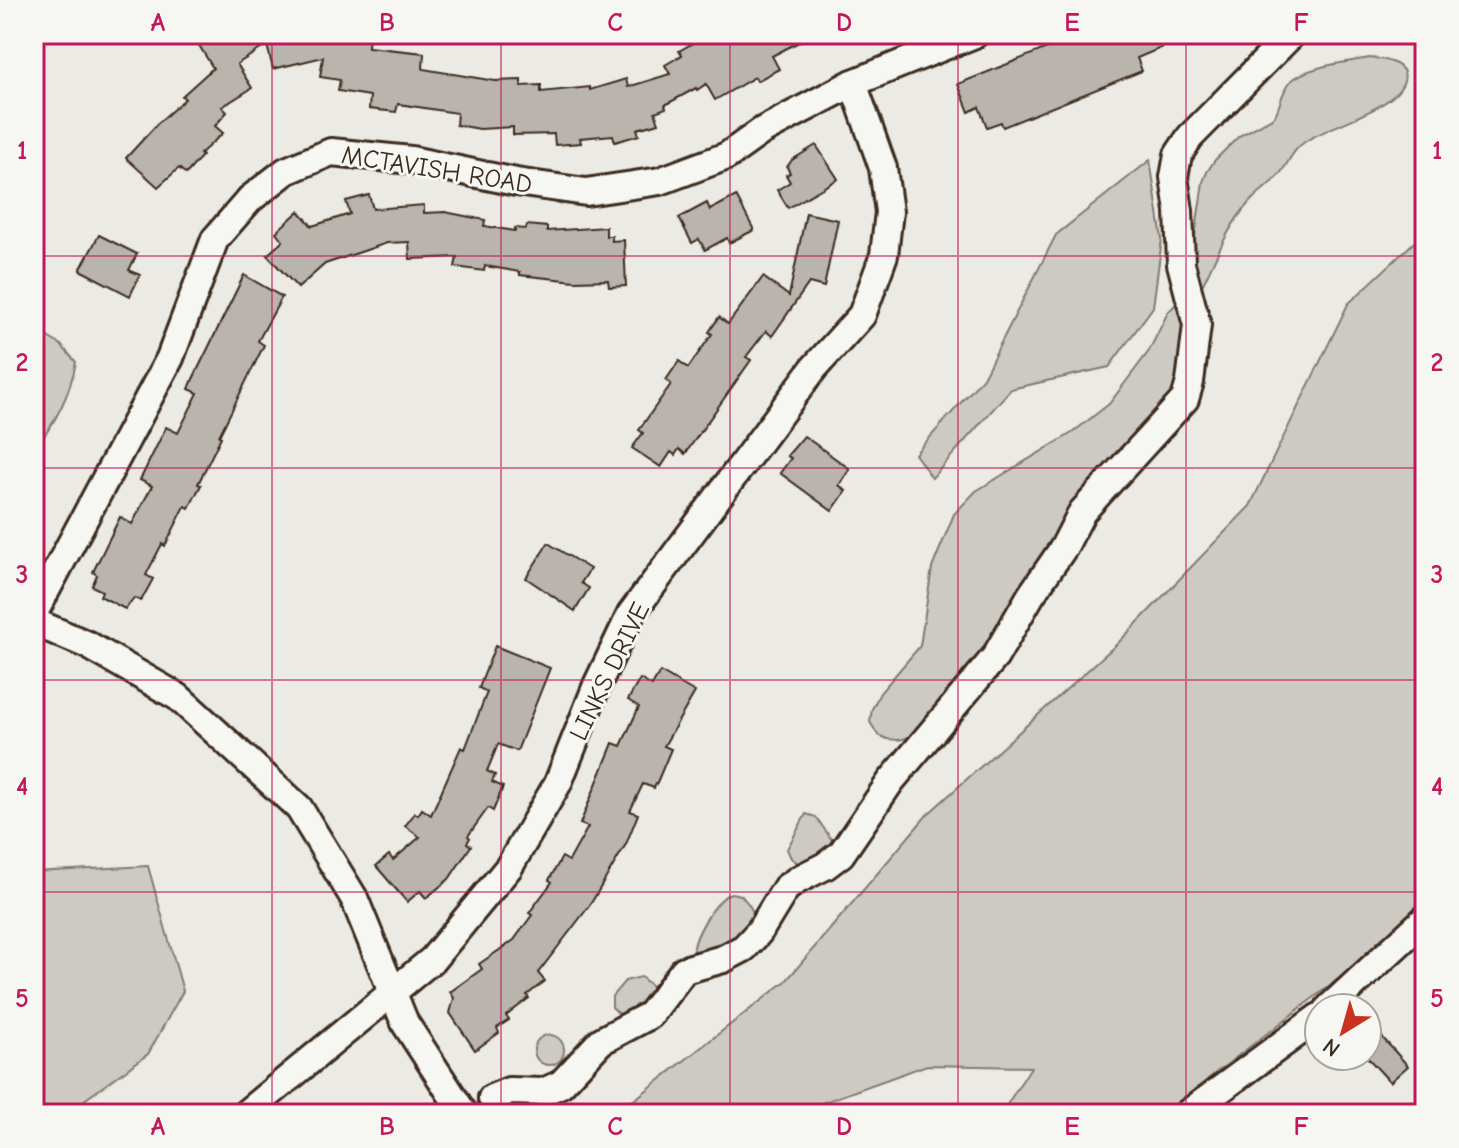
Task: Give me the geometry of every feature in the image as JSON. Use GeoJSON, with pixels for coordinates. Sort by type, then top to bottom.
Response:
{"type":"FeatureCollection","features":[{"type":"Feature","properties":{"kind":"street","name":"MCTAVISH ROAD"},"geometry":{"type":"LineString","coordinates":[[34,613],[170,358],[215,239],[250,199],[286,171],[331,152],[411,160],[516,182],[586,192],[660,181],[727,156],[762,131],[853,83],[975,34]]}},
{"type":"Feature","properties":{"kind":"street"},"geometry":{"type":"LineString","coordinates":[[492,1098],[509,1091],[533,1093],[552,1089],[567,1078],[601,1041],[650,1015],[684,970],[723,959],[744,948],[759,932],[786,888],[841,854],[891,781],[986,670],[1064,547],[1082,512],[1185,399],[1197,325],[1181,264],[1179,211],[1174,187],[1178,155],[1190,137],[1292,34]]}},
{"type":"Feature","properties":{"kind":"street","name":"LINKS DRIVE"},"geometry":{"type":"LineString","coordinates":[[245,1114],[433,959],[509,867],[558,783],[597,685],[631,614],[814,368],[862,315],[884,255],[889,212],[883,168],[853,83]]}},
{"type":"Feature","properties":{"kind":"street"},"geometry":{"type":"LineString","coordinates":[[34,622],[88,645],[178,697],[299,808],[354,898],[405,1023],[464,1114]]}},
{"type":"Feature","properties":{"kind":"street"},"geometry":{"type":"LineString","coordinates":[[1346,992],[1425,919]]}},
{"type":"Feature","properties":{"kind":"street"},"geometry":{"type":"LineString","coordinates":[[1187,1114],[1303,1029]]}},
{"type":"Feature","properties":{"kind":"shaded area"},"geometry":{"type":"Polygon","coordinates":[[[1369,58],[1390,62],[1401,68],[1404,79],[1401,87],[1384,103],[1316,135],[1298,148],[1279,175],[1241,213],[1203,284],[1197,287],[1190,270],[1203,182],[1215,160],[1239,136],[1274,117],[1287,86],[1297,77],[1328,66],[1369,58]]]}},
{"type":"Feature","properties":{"kind":"shaded area"},"geometry":{"type":"Polygon","coordinates":[[[1150,160],[1162,239],[1153,307],[1109,367],[1011,389],[932,478],[915,454],[983,378],[1056,235],[1150,160]]]}},
{"type":"Feature","properties":{"kind":"shaded area"},"geometry":{"type":"Polygon","coordinates":[[[1425,232],[1425,912],[1321,992],[1303,992],[1303,1006],[1208,1079],[1175,1114],[1001,1114],[1031,1067],[927,1065],[791,1114],[625,1114],[620,1111],[786,981],[927,815],[1118,643],[1250,506],[1348,304],[1425,232]]]}},
{"type":"Feature","properties":{"kind":"shaded area"},"geometry":{"type":"Polygon","coordinates":[[[1177,303],[1187,309],[1184,384],[1003,632],[917,735],[899,740],[878,735],[870,722],[872,709],[880,693],[920,646],[932,568],[954,514],[976,491],[1072,433],[1109,404],[1149,351],[1168,312],[1177,303]]]}},
{"type":"Feature","properties":{"kind":"shaded area"},"geometry":{"type":"Polygon","coordinates":[[[34,329],[61,345],[76,362],[61,408],[34,449],[34,329]]]}},
{"type":"Feature","properties":{"kind":"shaded area"},"geometry":{"type":"Polygon","coordinates":[[[806,814],[816,817],[834,843],[833,848],[801,865],[791,858],[787,849],[806,814]]]}},
{"type":"Feature","properties":{"kind":"shaded area"},"geometry":{"type":"Polygon","coordinates":[[[148,866],[183,991],[148,1054],[65,1114],[34,1114],[34,872],[148,866]]]}},
{"type":"Feature","properties":{"kind":"shaded area"},"geometry":{"type":"Polygon","coordinates":[[[731,893],[741,895],[749,905],[753,912],[752,922],[732,945],[694,954],[706,919],[719,902],[731,893]]]}},
{"type":"Feature","properties":{"kind":"shaded area"},"geometry":{"type":"Polygon","coordinates":[[[641,977],[652,986],[650,1001],[622,1017],[612,1007],[612,996],[625,981],[641,977]]]}},
{"type":"Feature","properties":{"kind":"shaded area"},"geometry":{"type":"Polygon","coordinates":[[[549,1035],[560,1039],[564,1050],[560,1061],[549,1065],[538,1061],[534,1050],[538,1039],[549,1035]]]}},
{"type":"Feature","properties":{"kind":"building"},"geometry":{"type":"Polygon","coordinates":[[[192,34],[369,34],[368,47],[424,53],[423,69],[495,81],[521,80],[521,86],[541,85],[541,92],[590,87],[590,90],[626,79],[628,87],[670,74],[665,65],[682,55],[679,51],[709,34],[814,34],[772,56],[779,69],[757,81],[755,77],[715,100],[706,84],[665,105],[666,108],[655,112],[659,123],[637,129],[639,135],[615,142],[613,135],[580,138],[581,143],[555,145],[554,134],[513,135],[513,127],[480,129],[456,125],[457,113],[398,104],[396,112],[369,109],[370,96],[338,91],[340,80],[320,77],[323,57],[273,69],[267,45],[237,64],[252,88],[222,107],[227,112],[215,126],[223,133],[200,154],[202,156],[186,174],[179,168],[158,187],[126,158],[185,99],[182,96],[213,68],[192,34]]]}},
{"type":"Feature","properties":{"kind":"building"},"geometry":{"type":"Polygon","coordinates":[[[1071,34],[1194,34],[1137,58],[1142,71],[1003,127],[1001,122],[987,127],[979,107],[969,112],[958,84],[1072,38],[1071,34]]]}},
{"type":"Feature","properties":{"kind":"building"},"geometry":{"type":"Polygon","coordinates":[[[816,145],[838,179],[788,208],[777,190],[790,182],[786,175],[790,173],[787,167],[792,160],[816,145]]]}},
{"type":"Feature","properties":{"kind":"building"},"geometry":{"type":"Polygon","coordinates":[[[369,195],[373,209],[424,205],[424,213],[445,212],[485,220],[484,226],[515,231],[515,228],[526,229],[527,225],[547,227],[547,231],[606,227],[606,236],[612,236],[612,241],[624,240],[626,286],[609,287],[608,280],[575,281],[520,275],[520,272],[485,266],[484,271],[455,267],[457,257],[410,259],[409,242],[387,243],[325,264],[298,288],[267,255],[283,241],[276,232],[299,211],[312,226],[350,214],[346,201],[369,195]]]}},
{"type":"Feature","properties":{"kind":"building"},"geometry":{"type":"Polygon","coordinates":[[[736,196],[754,230],[729,243],[727,238],[705,250],[699,239],[692,243],[679,218],[707,203],[710,210],[736,196]]]}},
{"type":"Feature","properties":{"kind":"building"},"geometry":{"type":"Polygon","coordinates":[[[806,213],[838,220],[824,287],[809,283],[772,336],[766,331],[746,357],[751,360],[685,454],[679,449],[675,455],[671,452],[661,467],[632,448],[643,433],[639,430],[671,384],[666,380],[679,361],[688,368],[712,334],[709,332],[719,317],[728,324],[763,277],[789,296],[806,213]]]}},
{"type":"Feature","properties":{"kind":"building"},"geometry":{"type":"Polygon","coordinates":[[[99,235],[137,254],[129,270],[140,275],[130,296],[80,270],[99,235]]]}},
{"type":"Feature","properties":{"kind":"building"},"geometry":{"type":"Polygon","coordinates":[[[244,275],[282,297],[258,341],[264,345],[219,436],[198,484],[201,485],[189,508],[185,506],[165,546],[162,544],[146,575],[153,579],[141,601],[134,598],[125,609],[100,596],[102,591],[92,586],[97,575],[93,572],[120,517],[132,524],[152,486],[140,480],[166,427],[178,433],[198,393],[189,389],[193,379],[244,275]]]}},
{"type":"Feature","properties":{"kind":"building"},"geometry":{"type":"Polygon","coordinates":[[[804,436],[850,469],[839,485],[846,491],[832,511],[780,473],[791,458],[787,456],[804,436]]]}},
{"type":"Feature","properties":{"kind":"building"},"geometry":{"type":"Polygon","coordinates":[[[548,543],[590,569],[581,583],[589,588],[575,611],[526,578],[548,543]]]}},
{"type":"Feature","properties":{"kind":"building"},"geometry":{"type":"Polygon","coordinates":[[[495,646],[550,668],[517,751],[498,744],[487,771],[495,775],[492,782],[503,787],[493,811],[488,808],[468,836],[467,843],[471,846],[449,879],[426,898],[420,891],[407,902],[376,866],[389,855],[393,860],[420,837],[405,826],[422,809],[431,815],[461,747],[465,749],[487,692],[479,688],[495,646]]]}},
{"type":"Feature","properties":{"kind":"building"},"geometry":{"type":"Polygon","coordinates":[[[660,672],[695,692],[664,746],[671,749],[658,780],[654,788],[643,784],[630,811],[638,814],[626,844],[590,905],[538,973],[545,981],[506,1016],[509,1020],[497,1028],[499,1033],[475,1050],[450,1013],[454,998],[450,992],[482,969],[479,964],[514,940],[552,882],[549,880],[562,857],[569,861],[588,827],[580,824],[613,743],[621,746],[639,707],[628,700],[640,679],[652,686],[660,672]]]}},
{"type":"Feature","properties":{"kind":"building"},"geometry":{"type":"Polygon","coordinates":[[[1383,1038],[1408,1066],[1390,1082],[1381,1072],[1383,1038]]]}}]}
